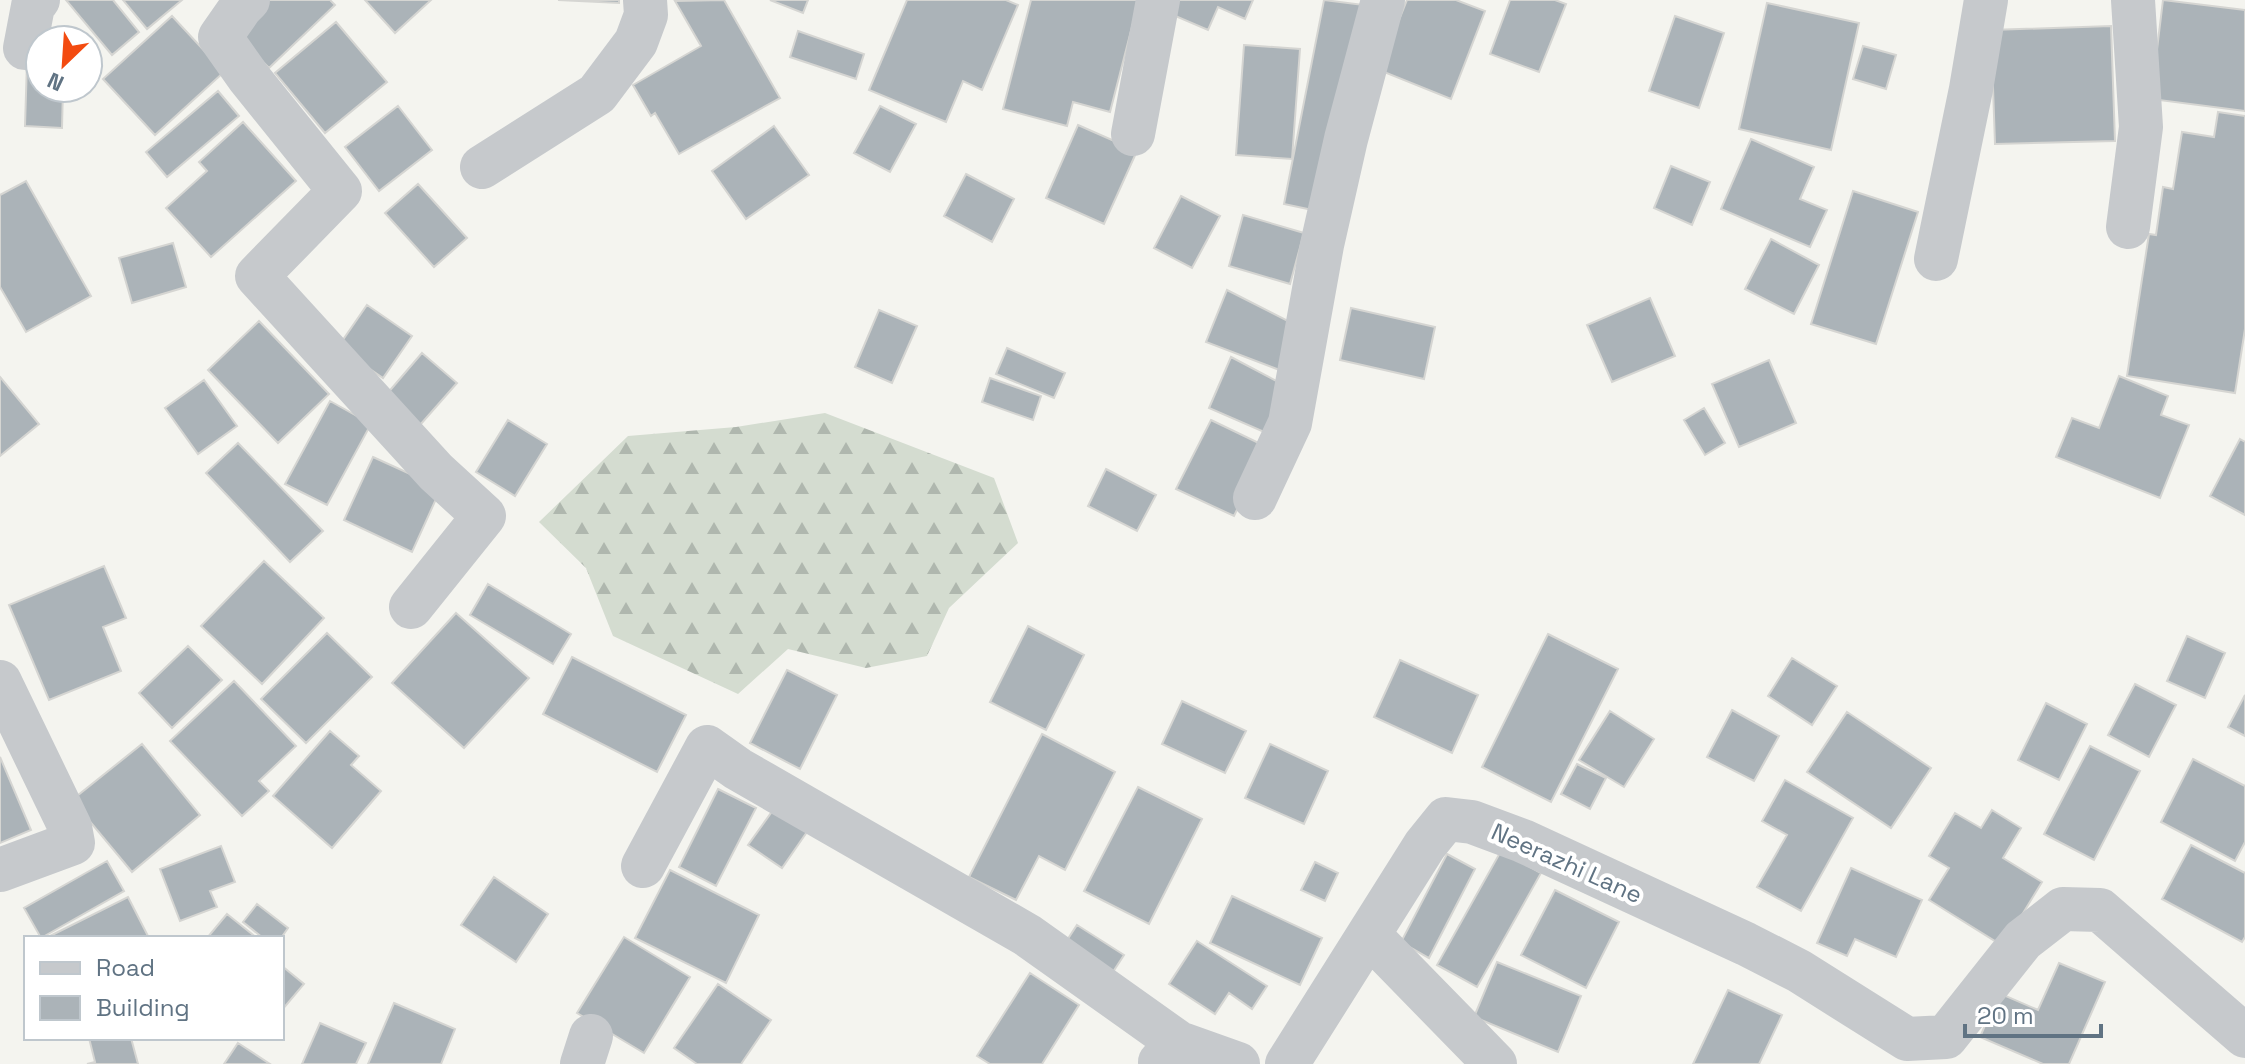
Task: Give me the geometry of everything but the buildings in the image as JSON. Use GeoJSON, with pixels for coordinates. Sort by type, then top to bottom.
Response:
{"type":"FeatureCollection","features":[{"type":"Feature","properties":{"kind":"street"},"geometry":{"type":"LineString","coordinates":[[30,24],[33,6],[38,0]]}},
{"type":"Feature","properties":{"kind":"street"},"geometry":{"type":"LineString","coordinates":[[248,0],[220,37],[340,191],[257,276],[436,472],[484,516],[411,607]]}},
{"type":"Feature","properties":{"kind":"street"},"geometry":{"type":"LineString","coordinates":[[482,167],[597,94],[636,42],[646,15],[645,0]]}},
{"type":"Feature","properties":{"kind":"street"},"geometry":{"type":"LineString","coordinates":[[1133,134],[1158,0]]}},
{"type":"Feature","properties":{"kind":"street"},"geometry":{"type":"LineString","coordinates":[[1255,498],[1290,423],[1322,245],[1383,0]]}},
{"type":"Feature","properties":{"kind":"street"},"geometry":{"type":"LineString","coordinates":[[1936,259],[1986,0]]}},
{"type":"Feature","properties":{"kind":"street"},"geometry":{"type":"LineString","coordinates":[[2128,227],[2141,127],[2133,0]]}},
{"type":"Feature","properties":{"kind":"street"},"geometry":{"type":"LineString","coordinates":[[0,682],[70,827],[73,843],[0,870]]}},
{"type":"Feature","properties":{"kind":"street"},"geometry":{"type":"LineString","coordinates":[[643,866],[707,747],[738,769],[1027,935],[1168,1054],[1238,1064]]}},
{"type":"Feature","properties":{"kind":"street","name":"Neerazhi Lane"},"geometry":{"type":"LineString","coordinates":[[1294,1062],[1425,845],[1446,819],[1472,822],[1523,841],[1785,964],[1907,1039],[1946,1037],[2023,940],[2063,909],[2100,910],[2245,1036]]}},
{"type":"Feature","properties":{"kind":"street"},"geometry":{"type":"LineString","coordinates":[[1369,935],[1495,1064]]}},
{"type":"Feature","properties":{"kind":"green space"},"geometry":{"type":"Polygon","coordinates":[[[825,413],[994,478],[1018,543],[949,608],[927,656],[866,668],[788,649],[738,694],[613,636],[586,568],[539,522],[628,436],[736,427],[825,413]]]}}]}
